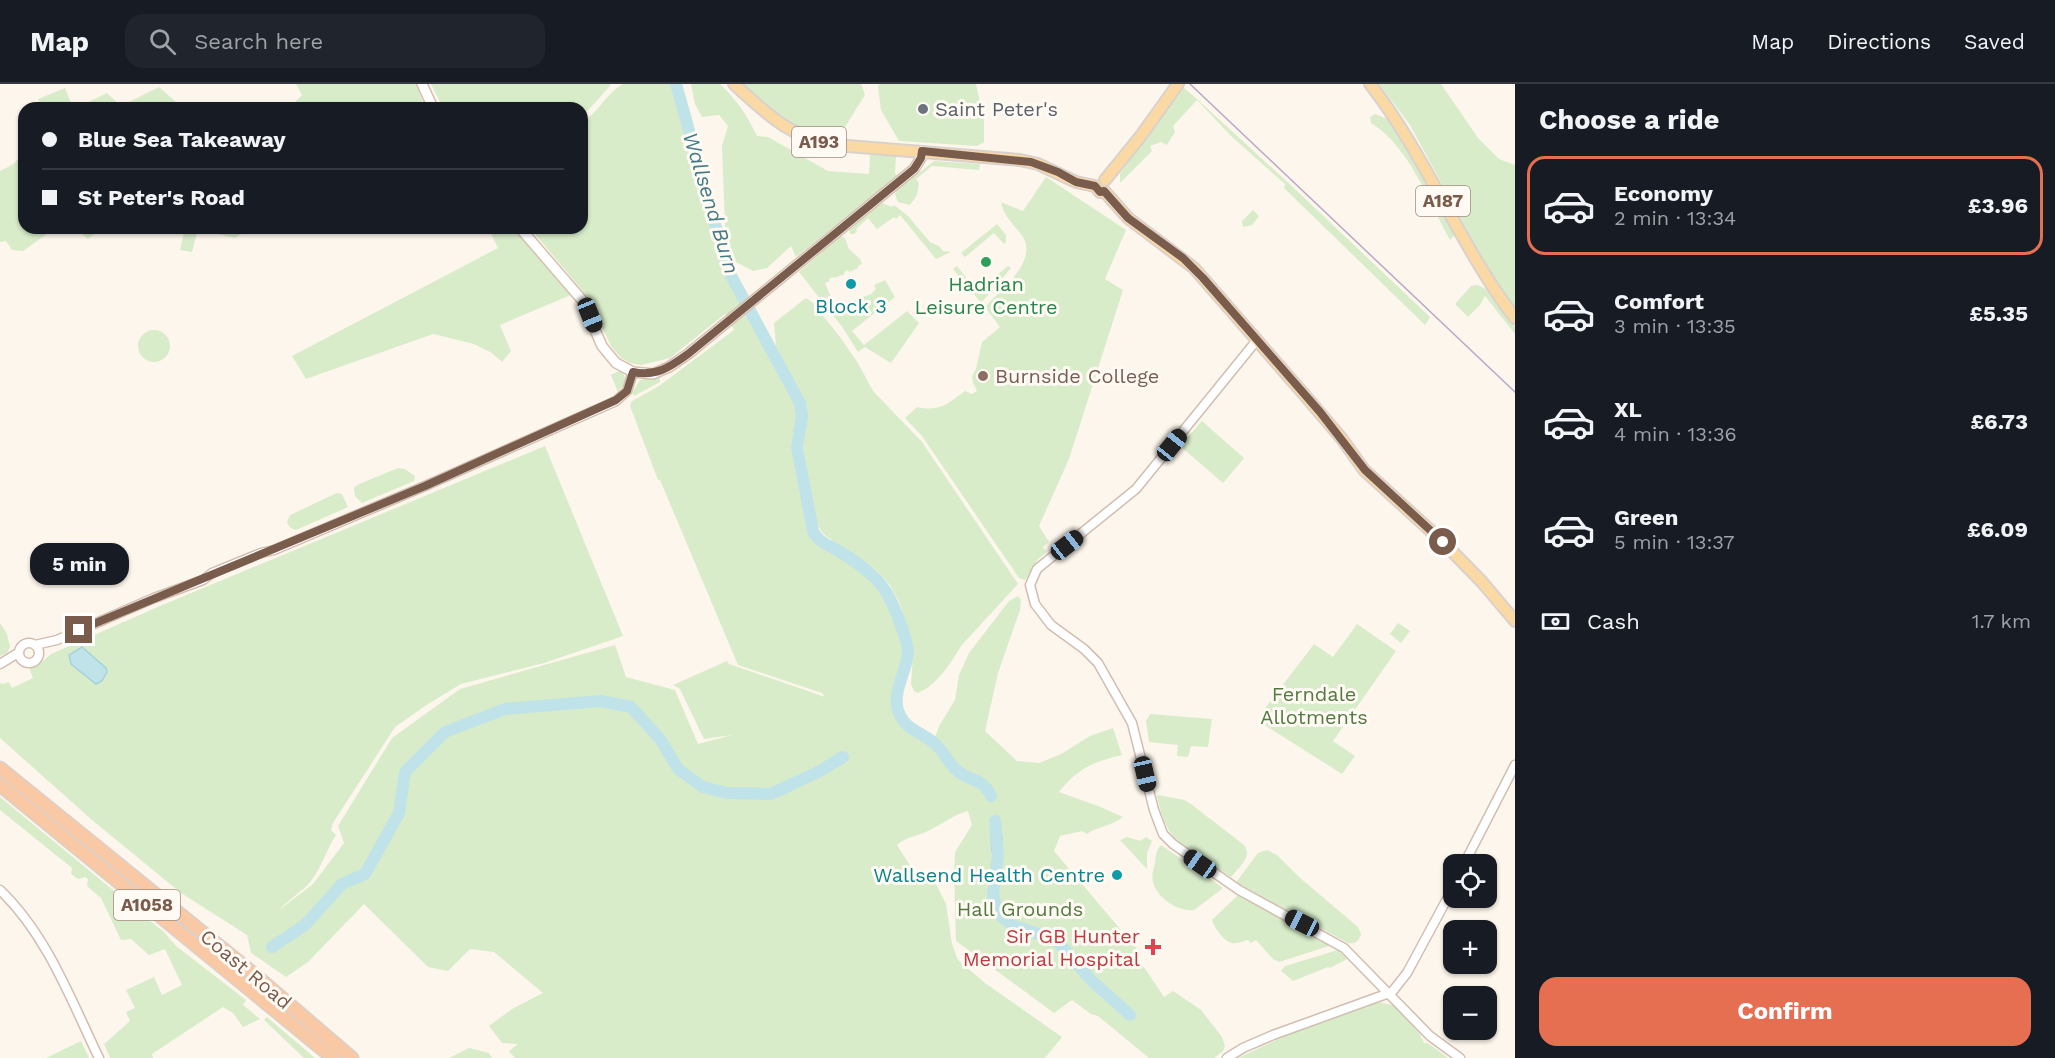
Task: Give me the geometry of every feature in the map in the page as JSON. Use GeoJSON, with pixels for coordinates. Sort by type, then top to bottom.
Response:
{"type":"FeatureCollection","features":[{"type":"Feature","properties":{"kind":"highway"},"geometry":{"type":"LineString","coordinates":[[0,761],[93,844]]}},
{"type":"Feature","properties":{"kind":"highway","name":"Coast Road"},"geometry":{"type":"LineString","coordinates":[[0,768],[254,974],[352,1058]]}},
{"type":"Feature","properties":{"kind":"highway","name":"Coast Road"},"geometry":{"type":"LineString","coordinates":[[0,785],[294,1025],[331,1058]]}},
{"type":"Feature","properties":{"kind":"highway"},"geometry":{"type":"LineString","coordinates":[[254,974],[361,1058]]}},
{"type":"Feature","properties":{"kind":"main road"},"geometry":{"type":"LineString","coordinates":[[422,84],[431,102]]}},
{"type":"Feature","properties":{"kind":"main road","name":"A193"},"geometry":{"type":"LineString","coordinates":[[734,84],[778,122],[794,133],[811,140],[835,145],[1031,162],[1058,172],[1076,182],[1101,186]]}},
{"type":"Feature","properties":{"kind":"main road"},"geometry":{"type":"LineString","coordinates":[[1178,84],[1101,186],[1128,218],[1194,268],[1342,439],[1365,470],[1443,542],[1515,621]]}},
{"type":"Feature","properties":{"kind":"main road","name":"A187"},"geometry":{"type":"LineString","coordinates":[[1370,84],[1413,146],[1480,267],[1515,318]]}},
{"type":"Feature","properties":{"kind":"main road"},"geometry":{"type":"LineString","coordinates":[[525,234],[582,300],[608,355],[622,367],[633,372],[650,374],[663,371],[694,350],[914,169],[921,158],[922,151]]}},
{"type":"Feature","properties":{"kind":"street"},"geometry":{"type":"LineString","coordinates":[[1257,340],[1136,489],[1041,565],[1032,577],[1030,585],[1033,600],[1055,630],[1084,649],[1101,668],[1135,730],[1159,828],[1173,844],[1239,890],[1331,939],[1350,953],[1430,1036],[1460,1058]]}},
{"type":"Feature","properties":{"kind":"street"},"geometry":{"type":"LineString","coordinates":[[37,649],[571,422],[622,396],[629,387],[633,372]]}},
{"type":"Feature","properties":{"kind":"street"},"geometry":{"type":"LineString","coordinates":[[2,663],[19,656],[23,644],[30,643],[37,649],[38,658],[33,663],[26,663],[19,656]]}},
{"type":"Feature","properties":{"kind":"street"},"geometry":{"type":"LineString","coordinates":[[1469,854],[1515,765]]}},
{"type":"Feature","properties":{"kind":"street"},"geometry":{"type":"LineString","coordinates":[[0,890],[37,934],[99,1058]]}},
{"type":"Feature","properties":{"kind":"street"},"geometry":{"type":"LineString","coordinates":[[1227,1058],[1273,1035],[1388,993],[1398,987],[1443,906]]}},
{"type":"Feature","properties":{"kind":"green space"},"geometry":{"type":"Polygon","coordinates":[[[296,84],[416,84],[423,102],[295,102],[302,95],[296,84]]]}},
{"type":"Feature","properties":{"kind":"green space"},"geometry":{"type":"Polygon","coordinates":[[[431,84],[610,84],[588,110],[588,102],[440,102],[431,84]]]}},
{"type":"Feature","properties":{"kind":"green space","name":"Hall Grounds"},"geometry":{"type":"Polygon","coordinates":[[[623,84],[675,84],[726,269],[798,405],[794,446],[809,529],[819,543],[849,561],[873,580],[887,598],[895,617],[905,649],[894,696],[902,722],[932,747],[939,726],[955,700],[959,675],[969,653],[1009,601],[1018,596],[1021,600],[1020,610],[998,673],[985,731],[1017,761],[1039,763],[1061,754],[1090,736],[1113,728],[1122,755],[1087,767],[1073,777],[1059,792],[1123,817],[1087,834],[1082,831],[1060,836],[1054,851],[1138,950],[1133,956],[1146,970],[1164,997],[1173,991],[1201,1010],[1222,1037],[1225,1046],[1223,1051],[1214,1058],[1149,1058],[1098,1016],[1091,1014],[1072,1000],[1054,1013],[956,941],[955,852],[972,825],[968,811],[897,845],[916,875],[925,872],[935,882],[946,904],[952,944],[958,960],[985,983],[1062,1037],[1045,1058],[515,1058],[509,1051],[518,1044],[502,1043],[489,1026],[512,1009],[543,993],[494,952],[470,949],[448,971],[428,967],[364,904],[308,962],[286,977],[251,953],[247,935],[181,893],[92,820],[0,738],[0,683],[9,682],[12,688],[33,678],[29,668],[41,663],[51,654],[160,606],[545,446],[623,636],[544,663],[461,684],[395,727],[333,823],[331,830],[336,835],[315,876],[279,910],[313,884],[344,843],[338,826],[392,738],[460,689],[615,645],[626,677],[675,690],[698,744],[732,735],[704,739],[680,689],[673,685],[727,661],[729,664],[825,697],[822,693],[738,665],[660,480],[658,480],[630,406],[632,401],[659,386],[734,330],[725,314],[670,358],[641,365],[630,363],[621,358],[611,346],[587,296],[535,234],[588,234],[588,118],[623,84]]]}},
{"type":"Feature","properties":{"kind":"green space"},"geometry":{"type":"Polygon","coordinates":[[[691,84],[720,84],[741,108],[757,136],[768,137],[828,171],[869,174],[870,155],[896,156],[895,173],[897,176],[796,257],[791,246],[767,268],[753,271],[736,262],[730,251],[725,226],[722,146],[728,126],[719,115],[702,117],[695,104],[691,84]]]}},
{"type":"Feature","properties":{"kind":"green space"},"geometry":{"type":"Polygon","coordinates":[[[743,84],[861,84],[865,95],[838,138],[803,131],[773,111],[743,84]]]}},
{"type":"Feature","properties":{"kind":"green space"},"geometry":{"type":"Polygon","coordinates":[[[880,84],[976,84],[984,121],[984,142],[977,146],[899,141],[881,110],[878,86],[880,84]]]}},
{"type":"Feature","properties":{"kind":"green space"},"geometry":{"type":"Polygon","coordinates":[[[1379,84],[1441,84],[1478,138],[1499,159],[1515,165],[1515,308],[1484,262],[1410,125],[1379,84]]]}},
{"type":"Feature","properties":{"kind":"green space"},"geometry":{"type":"Polygon","coordinates":[[[1182,86],[1430,317],[1425,325],[1284,188],[1285,184],[1232,137],[1197,100],[1173,126],[1175,132],[1167,145],[1161,142],[1150,146],[1152,151],[1120,183],[1120,174],[1182,86]]]}},
{"type":"Feature","properties":{"kind":"green space"},"geometry":{"type":"Polygon","coordinates":[[[159,87],[176,102],[129,102],[159,87]]]}},
{"type":"Feature","properties":{"kind":"green space"},"geometry":{"type":"Polygon","coordinates":[[[65,88],[71,102],[39,102],[38,99],[65,88]]]}},
{"type":"Feature","properties":{"kind":"green space"},"geometry":{"type":"Polygon","coordinates":[[[107,93],[117,102],[88,102],[107,93]]]}},
{"type":"Feature","properties":{"kind":"green space"},"geometry":{"type":"Polygon","coordinates":[[[1375,114],[1397,128],[1415,156],[1455,235],[1450,240],[1407,160],[1384,133],[1371,123],[1370,117],[1375,114]]]}},
{"type":"Feature","properties":{"kind":"green space"},"geometry":{"type":"Polygon","coordinates":[[[18,158],[18,234],[47,234],[23,251],[12,250],[6,241],[0,242],[0,171],[18,158]]]}},
{"type":"Feature","properties":{"kind":"green space"},"geometry":{"type":"Polygon","coordinates":[[[934,161],[980,164],[979,170],[932,166],[916,179],[919,183],[917,195],[910,205],[898,202],[896,191],[934,161]]]}},
{"type":"Feature","properties":{"kind":"green space"},"geometry":{"type":"Polygon","coordinates":[[[1046,177],[1126,230],[1105,279],[1123,290],[1069,459],[1039,526],[1049,542],[1043,547],[1047,552],[1038,559],[1025,580],[1019,578],[922,436],[905,418],[917,407],[938,408],[965,391],[972,394],[977,391],[972,376],[976,369],[982,342],[1000,327],[985,307],[1016,274],[1026,254],[1026,244],[1006,215],[1001,202],[1023,211],[1046,177]]]}},
{"type":"Feature","properties":{"kind":"green space"},"geometry":{"type":"Polygon","coordinates":[[[882,203],[892,207],[894,205],[908,216],[930,242],[939,246],[943,251],[951,252],[936,259],[900,215],[877,229],[868,218],[856,229],[857,232],[850,234],[849,229],[882,203]]]}},
{"type":"Feature","properties":{"kind":"green space"},"geometry":{"type":"Polygon","coordinates":[[[1253,210],[1259,216],[1252,225],[1243,227],[1242,221],[1253,210]]]}},
{"type":"Feature","properties":{"kind":"green space"},"geometry":{"type":"Polygon","coordinates":[[[997,224],[1006,235],[1004,244],[994,233],[965,257],[961,253],[997,224]]]}},
{"type":"Feature","properties":{"kind":"green space"},"geometry":{"type":"Polygon","coordinates":[[[82,234],[94,234],[88,239],[82,234]]]}},
{"type":"Feature","properties":{"kind":"green space"},"geometry":{"type":"Polygon","coordinates":[[[184,234],[197,234],[192,252],[180,250],[184,234]]]}},
{"type":"Feature","properties":{"kind":"green space"},"geometry":{"type":"Polygon","coordinates":[[[219,234],[241,234],[235,238],[219,234]]]}},
{"type":"Feature","properties":{"kind":"green space"},"geometry":{"type":"Polygon","coordinates":[[[491,234],[518,234],[573,294],[500,325],[511,351],[502,362],[492,353],[474,344],[433,334],[306,379],[292,356],[498,248],[491,234]]]}},
{"type":"Feature","properties":{"kind":"green space"},"geometry":{"type":"Polygon","coordinates":[[[841,236],[845,238],[849,249],[862,264],[825,283],[834,304],[837,303],[839,306],[871,294],[876,289],[874,285],[885,280],[895,297],[852,331],[864,345],[907,311],[919,323],[891,363],[865,347],[858,352],[843,328],[799,272],[841,236]]]}},
{"type":"Feature","properties":{"kind":"green space"},"geometry":{"type":"Polygon","coordinates":[[[957,266],[977,291],[1008,266],[1011,268],[981,303],[953,269],[957,266]]]}},
{"type":"Feature","properties":{"kind":"green space"},"geometry":{"type":"Polygon","coordinates":[[[1478,285],[1486,289],[1515,327],[1515,334],[1485,296],[1468,317],[1455,304],[1471,286],[1478,285]]]}},
{"type":"Feature","properties":{"kind":"green space"},"geometry":{"type":"Polygon","coordinates":[[[806,298],[813,303],[840,337],[858,363],[873,391],[922,442],[1018,584],[961,646],[937,679],[918,693],[914,691],[911,684],[913,654],[900,604],[890,585],[874,568],[826,536],[816,522],[803,445],[807,406],[776,346],[774,323],[806,298]]]}},
{"type":"Feature","properties":{"kind":"green space"},"geometry":{"type":"Polygon","coordinates":[[[154,330],[165,335],[170,346],[165,357],[154,362],[143,357],[138,346],[143,335],[154,330]]]}},
{"type":"Feature","properties":{"kind":"green space"},"geometry":{"type":"Polygon","coordinates":[[[619,371],[623,372],[626,381],[618,392],[611,375],[619,371]]]}},
{"type":"Feature","properties":{"kind":"green space"},"geometry":{"type":"Polygon","coordinates":[[[660,376],[660,382],[634,396],[632,393],[640,380],[660,376]]]}},
{"type":"Feature","properties":{"kind":"green space"},"geometry":{"type":"Polygon","coordinates":[[[1202,421],[1244,458],[1223,483],[1180,446],[1202,421]]]}},
{"type":"Feature","properties":{"kind":"green space"},"geometry":{"type":"Polygon","coordinates":[[[398,468],[405,469],[415,476],[414,481],[362,503],[355,496],[354,488],[357,485],[398,468]]]}},
{"type":"Feature","properties":{"kind":"green space"},"geometry":{"type":"Polygon","coordinates":[[[337,493],[342,494],[348,507],[296,530],[291,528],[287,522],[290,515],[337,493]]]}},
{"type":"Feature","properties":{"kind":"green space"},"geometry":{"type":"Polygon","coordinates":[[[0,623],[7,634],[10,647],[7,653],[0,656],[0,623]]]}},
{"type":"Feature","properties":{"kind":"green space"},"geometry":{"type":"Polygon","coordinates":[[[1398,623],[1410,631],[1401,643],[1390,634],[1398,623]]]}},
{"type":"Feature","properties":{"kind":"green space","name":"Ferndale Allotments"},"geometry":{"type":"Polygon","coordinates":[[[1357,624],[1396,651],[1333,741],[1355,756],[1342,774],[1266,726],[1263,711],[1314,644],[1333,657],[1357,624]]]}},
{"type":"Feature","properties":{"kind":"green space"},"geometry":{"type":"Polygon","coordinates":[[[1150,714],[1212,719],[1208,747],[1191,746],[1188,757],[1177,756],[1178,745],[1149,742],[1146,721],[1150,714]]]}},
{"type":"Feature","properties":{"kind":"green space"},"geometry":{"type":"Polygon","coordinates":[[[1158,795],[1184,800],[1191,804],[1244,845],[1246,858],[1231,877],[1192,852],[1173,836],[1163,817],[1158,795]]]}},
{"type":"Feature","properties":{"kind":"green space"},"geometry":{"type":"Polygon","coordinates":[[[0,797],[164,932],[176,946],[246,1000],[243,1005],[260,1019],[243,1027],[233,1013],[223,1007],[152,1054],[153,1058],[110,1058],[104,1044],[130,1021],[126,1012],[135,1008],[126,990],[154,977],[162,995],[182,985],[165,949],[149,955],[131,939],[121,940],[101,898],[87,886],[88,879],[85,877],[78,879],[71,874],[72,868],[0,810],[0,797]]]}},
{"type":"Feature","properties":{"kind":"green space"},"geometry":{"type":"Polygon","coordinates":[[[1127,837],[1140,841],[1146,837],[1152,841],[1147,853],[1147,869],[1120,840],[1127,837]]]}},
{"type":"Feature","properties":{"kind":"green space"},"geometry":{"type":"Polygon","coordinates":[[[1161,845],[1222,889],[1194,910],[1181,909],[1169,903],[1155,888],[1152,879],[1156,853],[1161,845]]]}},
{"type":"Feature","properties":{"kind":"green space"},"geometry":{"type":"Polygon","coordinates":[[[1267,850],[1277,855],[1299,877],[1358,927],[1361,934],[1355,943],[1348,943],[1237,883],[1258,853],[1267,850]]]}},
{"type":"Feature","properties":{"kind":"green space"},"geometry":{"type":"Polygon","coordinates":[[[1238,895],[1329,946],[1279,962],[1273,959],[1256,940],[1251,943],[1248,940],[1229,942],[1220,934],[1212,920],[1238,895]]]}},
{"type":"Feature","properties":{"kind":"green space"},"geometry":{"type":"Polygon","coordinates":[[[1338,950],[1347,959],[1330,968],[1293,981],[1281,971],[1285,966],[1338,950]]]}},
{"type":"Feature","properties":{"kind":"green space"},"geometry":{"type":"Polygon","coordinates":[[[1378,1002],[1393,1005],[1420,1034],[1424,1043],[1428,1043],[1448,1058],[1238,1058],[1304,1027],[1378,1002]]]}},
{"type":"Feature","properties":{"kind":"green space"},"geometry":{"type":"Polygon","coordinates":[[[267,1017],[315,1058],[304,1058],[264,1020],[267,1017]]]}},
{"type":"Feature","properties":{"kind":"green space"},"geometry":{"type":"Polygon","coordinates":[[[81,1041],[89,1058],[46,1058],[81,1041]]]}},
{"type":"Feature","properties":{"kind":"green space"},"geometry":{"type":"Polygon","coordinates":[[[469,1048],[489,1053],[492,1058],[449,1058],[469,1048]]]}},
{"type":"Feature","properties":{"kind":"water"},"geometry":{"type":"Polygon","coordinates":[[[82,647],[106,668],[107,672],[102,681],[96,684],[71,664],[69,655],[82,647]]]}},
{"type":"Feature","properties":{"kind":"water"},"geometry":{"type":"Polygon","coordinates":[[[998,821],[1002,838],[998,855],[994,850],[992,851],[991,838],[993,822],[998,821]]]}},
{"type":"Feature","properties":{"kind":"waterway","name":"Wallsend Burn"},"geometry":{"type":"LineString","coordinates":[[676,84],[728,270],[800,403],[802,416],[797,447],[813,531],[820,540],[867,571],[881,584],[892,603],[904,633],[908,651],[897,700],[901,717],[911,728],[933,742],[956,770],[985,786],[991,796]]}},
{"type":"Feature","properties":{"kind":"waterway"},"geometry":{"type":"LineString","coordinates":[[272,947],[305,925],[342,884],[365,874],[399,813],[405,772],[445,732],[505,709],[601,701],[631,707],[660,739],[678,769],[703,787],[727,793],[771,794],[818,772],[843,757]]}},
{"type":"Feature","properties":{"kind":"waterway","name":"Wallsend Burn"},"geometry":{"type":"LineString","coordinates":[[995,821],[998,855],[993,895],[1002,917],[1014,926],[1058,942],[1092,981],[1130,1015]]}},
{"type":"Feature","properties":{"kind":"tram line"},"geometry":{"type":"LineString","coordinates":[[1190,84],[1515,392]]}},
{"type":"Feature","properties":{"kind":"place","name":"Saint Peter's"},"geometry":{"type":"Point","coordinates":[923,109]}},
{"type":"Feature","properties":{"kind":"place","name":"Hadrian Leisure Centre"},"geometry":{"type":"Point","coordinates":[986,262]}},
{"type":"Feature","properties":{"kind":"place","name":"Block 3"},"geometry":{"type":"Point","coordinates":[851,284]}},
{"type":"Feature","properties":{"kind":"place","name":"Burnside College"},"geometry":{"type":"Point","coordinates":[983,376]}},
{"type":"Feature","properties":{"kind":"place","name":"Wallsend Health Centre"},"geometry":{"type":"Point","coordinates":[1117,875]}},
{"type":"Feature","properties":{"kind":"place","name":"Sir GB Hunter Memorial Hospital"},"geometry":{"type":"Point","coordinates":[1153,947]}},
{"type":"Feature","properties":{"kind":"route"},"geometry":{"type":"LineString","coordinates":[[79,630],[203,580],[228,566],[273,550],[425,486],[616,400],[627,391],[633,372],[657,373],[688,354],[914,169],[919,163],[922,151],[1031,162],[1058,172],[1076,182],[1095,186],[1100,192],[1104,191],[1128,218],[1183,258],[1203,278],[1320,412],[1365,470],[1443,542]]}}]}
